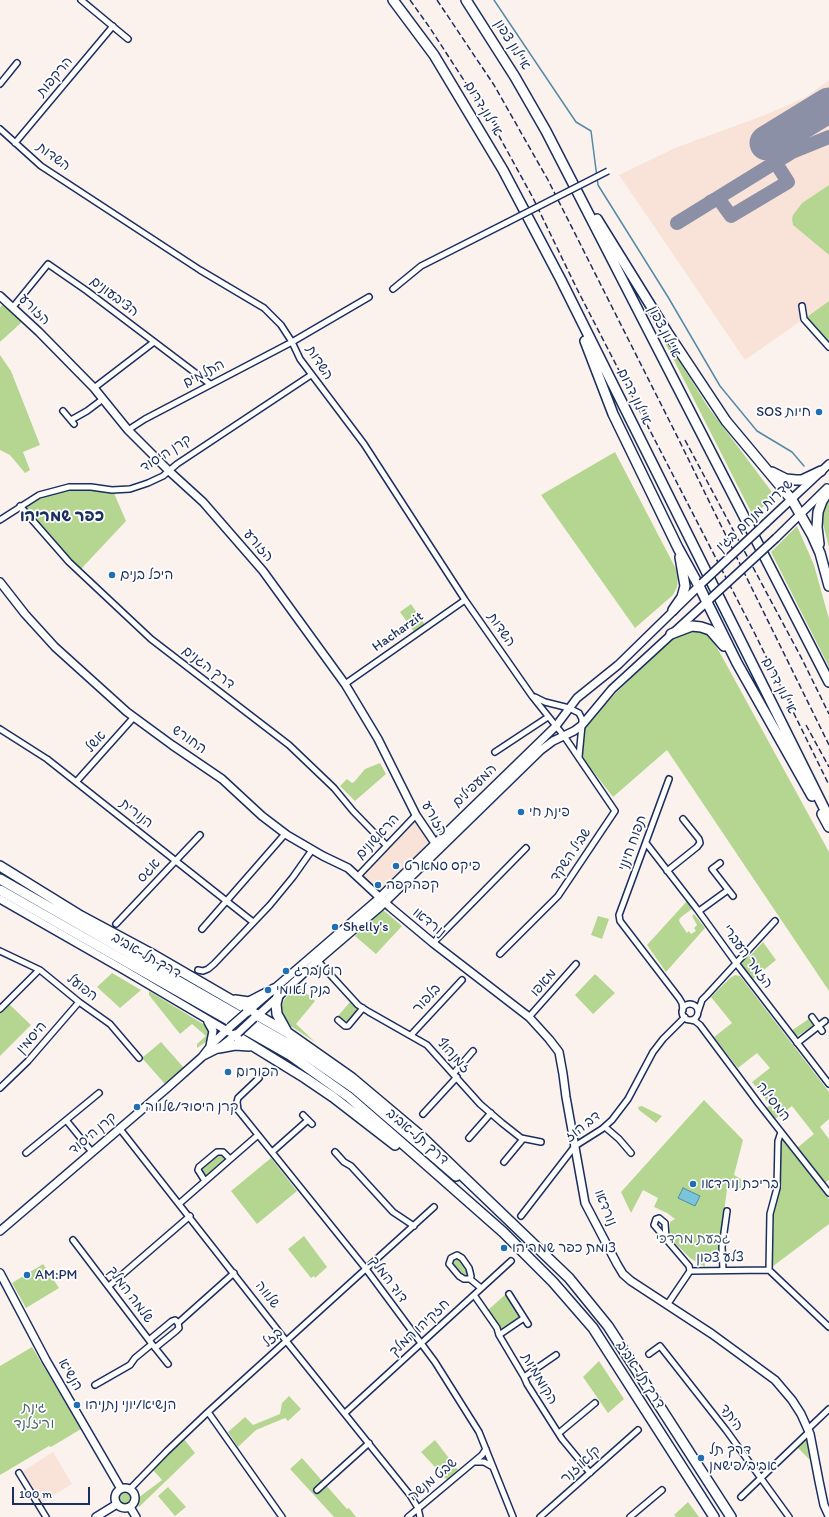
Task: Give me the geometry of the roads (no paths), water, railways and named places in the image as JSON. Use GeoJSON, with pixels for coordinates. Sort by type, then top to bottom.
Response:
{"type":"FeatureCollection","features":[{"type":"Feature","properties":{"kind":"highway","name":"איילון דרום"},"geometry":{"type":"LineString","coordinates":[[393,0],[434,55],[503,170],[561,280],[642,446],[829,818]]}},
{"type":"Feature","properties":{"kind":"highway","name":"איילון צפון"},"geometry":{"type":"LineString","coordinates":[[466,0],[515,77],[564,167],[829,682]]}},
{"type":"Feature","properties":{"kind":"highway"},"geometry":{"type":"LineString","coordinates":[[564,167],[667,332],[722,415],[792,500],[801,514],[820,553]]}},
{"type":"Feature","properties":{"kind":"highway"},"geometry":{"type":"LineString","coordinates":[[561,280],[614,414],[678,548],[709,600],[737,664],[829,827]]}},
{"type":"Feature","properties":{"kind":"highway"},"geometry":{"type":"LineString","coordinates":[[768,469],[780,477],[791,480],[802,480],[821,471]]}},
{"type":"Feature","properties":{"kind":"highway"},"geometry":{"type":"LineString","coordinates":[[829,490],[822,501],[818,512],[817,527],[820,553],[829,586]]}},
{"type":"Feature","properties":{"kind":"highway"},"geometry":{"type":"LineString","coordinates":[[673,610],[682,597],[685,586],[678,548]]}},
{"type":"Feature","properties":{"kind":"highway"},"geometry":{"type":"LineString","coordinates":[[671,634],[692,626],[707,628],[718,638],[737,664]]}},
{"type":"Feature","properties":{"kind":"highway"},"geometry":{"type":"LineString","coordinates":[[0,866],[81,916],[288,1034],[352,1078],[380,1100],[446,1158],[569,1278],[608,1326],[731,1517]]}},
{"type":"Feature","properties":{"kind":"highway","name":"דרך תל-אביב"},"geometry":{"type":"LineString","coordinates":[[0,879],[297,1049],[354,1089],[513,1223]]}},
{"type":"Feature","properties":{"kind":"highway","name":"דרך תל-אביב"},"geometry":{"type":"LineString","coordinates":[[0,890],[290,1055],[349,1097],[503,1232],[553,1282],[593,1328],[714,1517]]}},
{"type":"Feature","properties":{"kind":"highway"},"geometry":{"type":"LineString","coordinates":[[225,997],[249,1002],[276,993],[277,1014],[288,1034]]}},
{"type":"Feature","properties":{"kind":"highway"},"geometry":{"type":"LineString","coordinates":[[232,1031],[253,1047],[299,1074],[333,1097],[503,1232]]}},
{"type":"Feature","properties":{"kind":"highway"},"geometry":{"type":"LineString","coordinates":[[214,1047],[235,1045],[253,1047]]}},
{"type":"Feature","properties":{"kind":"street"},"geometry":{"type":"LineString","coordinates":[[81,0],[128,39]]}},
{"type":"Feature","properties":{"kind":"street","name":"הרקפות"},"geometry":{"type":"LineString","coordinates":[[15,143],[112,26]]}},
{"type":"Feature","properties":{"kind":"street"},"geometry":{"type":"LineString","coordinates":[[0,84],[17,63]]}},
{"type":"Feature","properties":{"kind":"street","name":"השדות"},"geometry":{"type":"LineString","coordinates":[[0,130],[42,166],[200,270],[264,308],[281,325],[292,342],[300,359],[364,444],[465,600],[532,696],[564,736]]}},
{"type":"Feature","properties":{"kind":"street"},"geometry":{"type":"LineString","coordinates":[[393,289],[421,266],[608,171]]}},
{"type":"Feature","properties":{"kind":"street","name":"הציבעונים"},"geometry":{"type":"LineString","coordinates":[[13,307],[48,264],[210,384]]}},
{"type":"Feature","properties":{"kind":"street","name":"הזורע"},"geometry":{"type":"LineString","coordinates":[[0,296],[13,307],[94,388],[128,430],[203,502],[263,571],[345,684],[378,739],[416,814],[434,844],[435,851],[432,856]]}},
{"type":"Feature","properties":{"kind":"street","name":"התלמים"},"geometry":{"type":"LineString","coordinates":[[128,430],[145,419],[210,384],[292,342],[369,297]]}},
{"type":"Feature","properties":{"kind":"street"},"geometry":{"type":"LineString","coordinates":[[802,306],[804,319],[829,347]]}},
{"type":"Feature","properties":{"kind":"street"},"geometry":{"type":"LineString","coordinates":[[94,388],[154,342]]}},
{"type":"Feature","properties":{"kind":"street","name":"קרן היסוד"},"geometry":{"type":"LineString","coordinates":[[0,520],[39,495],[70,487],[91,487],[112,490],[130,489],[148,483],[169,471],[177,464],[311,375]]}},
{"type":"Feature","properties":{"kind":"street"},"geometry":{"type":"LineString","coordinates":[[63,411],[72,422],[103,399]]}},
{"type":"Feature","properties":{"kind":"street","name":"שדרות מנחם בגין"},"geometry":{"type":"LineString","coordinates":[[701,585],[829,464]]}},
{"type":"Feature","properties":{"kind":"street"},"geometry":{"type":"LineString","coordinates":[[709,600],[829,486]]}},
{"type":"Feature","properties":{"kind":"street","name":"דרך הגנים"},"geometry":{"type":"LineString","coordinates":[[20,506],[69,562],[151,639],[289,744],[334,788],[353,811],[386,845]]}},
{"type":"Feature","properties":{"kind":"street","name":"החורש"},"geometry":{"type":"LineString","coordinates":[[0,582],[25,614],[55,647],[134,717],[222,779],[262,816],[285,834],[312,850],[348,868],[382,900]]}},
{"type":"Feature","properties":{"kind":"street","name":"המעפילים"},"geometry":{"type":"LineString","coordinates":[[276,993],[316,953],[382,900],[434,844],[556,726],[582,694],[618,665],[673,610],[701,585]]}},
{"type":"Feature","properties":{"kind":"street","name":"Hacharzit"},"geometry":{"type":"LineString","coordinates":[[345,684],[465,600]]}},
{"type":"Feature","properties":{"kind":"street","name":"המעפילים"},"geometry":{"type":"LineString","coordinates":[[232,1031],[276,993],[317,961],[382,900],[432,856],[541,750],[553,740],[574,731],[582,725],[612,689],[709,600]]}},
{"type":"Feature","properties":{"kind":"street"},"geometry":{"type":"LineString","coordinates":[[532,696],[540,700],[570,708],[579,713],[582,719],[578,751],[580,759]]}},
{"type":"Feature","properties":{"kind":"street","name":"אשל"},"geometry":{"type":"LineString","coordinates":[[76,782],[134,717]]}},
{"type":"Feature","properties":{"kind":"street"},"geometry":{"type":"LineString","coordinates":[[495,752],[548,717]]}},
{"type":"Feature","properties":{"kind":"street","name":"הנורית"},"geometry":{"type":"LineString","coordinates":[[0,729],[47,759],[253,922]]}},
{"type":"Feature","properties":{"kind":"street","name":"שביל השקד"},"geometry":{"type":"LineString","coordinates":[[500,954],[558,896],[615,811],[564,736]]}},
{"type":"Feature","properties":{"kind":"street","name":"תפוח חינני"},"geometry":{"type":"LineString","coordinates":[[669,779],[620,915],[620,921],[679,998]]}},
{"type":"Feature","properties":{"kind":"street","name":"הראשונים"},"geometry":{"type":"LineString","coordinates":[[358,876],[416,814]]}},
{"type":"Feature","properties":{"kind":"street"},"geometry":{"type":"LineString","coordinates":[[667,871],[697,847],[700,842],[699,838],[683,819]]}},
{"type":"Feature","properties":{"kind":"street"},"geometry":{"type":"LineString","coordinates":[[202,929],[285,834]]}},
{"type":"Feature","properties":{"kind":"street","name":"אגס"},"geometry":{"type":"LineString","coordinates":[[116,924],[200,835]]}},
{"type":"Feature","properties":{"kind":"street","name":"הזמר העברי"},"geometry":{"type":"LineString","coordinates":[[646,844],[699,911],[796,1043],[829,1084]]}},
{"type":"Feature","properties":{"kind":"street"},"geometry":{"type":"LineString","coordinates":[[433,943],[526,848]]}},
{"type":"Feature","properties":{"kind":"street"},"geometry":{"type":"LineString","coordinates":[[198,970],[203,971],[214,964],[270,904],[293,877],[312,850]]}},
{"type":"Feature","properties":{"kind":"street"},"geometry":{"type":"LineString","coordinates":[[720,863],[712,869],[733,896]]}},
{"type":"Feature","properties":{"kind":"street"},"geometry":{"type":"LineString","coordinates":[[699,911],[728,890]]}},
{"type":"Feature","properties":{"kind":"street"},"geometry":{"type":"LineString","coordinates":[[0,899],[124,970],[205,1019],[232,1031]]}},
{"type":"Feature","properties":{"kind":"street","name":"נורדאו"},"geometry":{"type":"LineString","coordinates":[[382,900],[433,943],[529,1017],[559,1052],[586,1203],[617,1264],[623,1274],[631,1281],[712,1334],[775,1380],[792,1400],[801,1414],[808,1431],[829,1516]]}},
{"type":"Feature","properties":{"kind":"street"},"geometry":{"type":"LineString","coordinates":[[679,998],[682,1003],[683,1015],[691,1020],[695,1018],[702,1000],[775,921]]}},
{"type":"Feature","properties":{"kind":"street","name":"הפועל"},"geometry":{"type":"LineString","coordinates":[[0,951],[39,970],[79,1002],[110,1024],[139,1058]]}},
{"type":"Feature","properties":{"kind":"street"},"geometry":{"type":"LineString","coordinates":[[316,953],[315,957],[317,961]]}},
{"type":"Feature","properties":{"kind":"street","name":"זמנהוף"},"geometry":{"type":"LineString","coordinates":[[317,961],[363,1008],[411,1035],[432,1049],[480,1104],[490,1113],[523,1139],[541,1142]]}},
{"type":"Feature","properties":{"kind":"street","name":"מאפו"},"geometry":{"type":"LineString","coordinates":[[529,1017],[576,964]]}},
{"type":"Feature","properties":{"kind":"street"},"geometry":{"type":"LineString","coordinates":[[0,1009],[39,970]]}},
{"type":"Feature","properties":{"kind":"street","name":"בלפור"},"geometry":{"type":"LineString","coordinates":[[411,1035],[462,980]]}},
{"type":"Feature","properties":{"kind":"street"},"geometry":{"type":"LineString","coordinates":[[683,1010],[685,1006],[696,1002],[707,995]]}},
{"type":"Feature","properties":{"kind":"street"},"geometry":{"type":"LineString","coordinates":[[679,998],[696,1007],[698,1013]]}},
{"type":"Feature","properties":{"kind":"street","name":"היסמין"},"geometry":{"type":"LineString","coordinates":[[0,1088],[28,1061],[79,1002]]}},
{"type":"Feature","properties":{"kind":"street"},"geometry":{"type":"LineString","coordinates":[[338,1020],[345,1026],[348,1026],[363,1008]]}},
{"type":"Feature","properties":{"kind":"street","name":"המסילה"},"geometry":{"type":"LineString","coordinates":[[698,1013],[700,1025]]}},
{"type":"Feature","properties":{"kind":"street","name":"דב הוז"},"geometry":{"type":"LineString","coordinates":[[521,1216],[575,1146],[605,1127],[612,1120],[628,1099],[653,1052],[685,1017]]}},
{"type":"Feature","properties":{"kind":"street"},"geometry":{"type":"LineString","coordinates":[[812,1017],[820,1028]]}},
{"type":"Feature","properties":{"kind":"street"},"geometry":{"type":"LineString","coordinates":[[205,1019],[212,1028],[214,1047]]}},
{"type":"Feature","properties":{"kind":"street","name":"המסילה"},"geometry":{"type":"LineString","coordinates":[[691,1020],[700,1025],[829,1193]]}},
{"type":"Feature","properties":{"kind":"street"},"geometry":{"type":"LineString","coordinates":[[796,1043],[820,1028],[825,1021]]}},
{"type":"Feature","properties":{"kind":"street","name":"קרן היסוד"},"geometry":{"type":"LineString","coordinates":[[0,1231],[232,1031]]}},
{"type":"Feature","properties":{"kind":"street"},"geometry":{"type":"LineString","coordinates":[[423,1114],[473,1051]]}},
{"type":"Feature","properties":{"kind":"street","name":"דוד המלך"},"geometry":{"type":"LineString","coordinates":[[259,1078],[238,1098],[238,1110],[366,1269],[422,1344],[479,1432],[512,1517]]}},
{"type":"Feature","properties":{"kind":"street"},"geometry":{"type":"LineString","coordinates":[[26,1153],[100,1093]]}},
{"type":"Feature","properties":{"kind":"street"},"geometry":{"type":"LineString","coordinates":[[470,1138],[490,1113]]}},
{"type":"Feature","properties":{"kind":"street"},"geometry":{"type":"LineString","coordinates":[[272,1152],[310,1122],[303,1115]]}},
{"type":"Feature","properties":{"kind":"street"},"geometry":{"type":"LineString","coordinates":[[66,1120],[92,1152]]}},
{"type":"Feature","properties":{"kind":"street"},"geometry":{"type":"LineString","coordinates":[[605,1127],[619,1139],[631,1153]]}},
{"type":"Feature","properties":{"kind":"street","name":"שלווה"},"geometry":{"type":"LineString","coordinates":[[120,1129],[180,1203],[287,1342],[410,1495],[418,1508],[420,1517]]}},
{"type":"Feature","properties":{"kind":"street"},"geometry":{"type":"LineString","coordinates":[[781,1132],[778,1141],[777,1188],[770,1214],[769,1270],[829,1328]]}},
{"type":"Feature","properties":{"kind":"street"},"geometry":{"type":"LineString","coordinates":[[180,1203],[258,1135]]}},
{"type":"Feature","properties":{"kind":"street"},"geometry":{"type":"LineString","coordinates":[[504,1162],[523,1139]]}},
{"type":"Feature","properties":{"kind":"street"},"geometry":{"type":"LineString","coordinates":[[205,1181],[198,1170],[199,1167],[217,1152],[223,1152],[230,1159]]}},
{"type":"Feature","properties":{"kind":"street"},"geometry":{"type":"LineString","coordinates":[[335,1152],[344,1162],[351,1166],[393,1212],[414,1226]]}},
{"type":"Feature","properties":{"kind":"street","name":"בזל"},"geometry":{"type":"LineString","coordinates":[[130,1489],[208,1412],[287,1342],[434,1207]]}},
{"type":"Feature","properties":{"kind":"street"},"geometry":{"type":"LineString","coordinates":[[723,1270],[722,1247],[727,1211]]}},
{"type":"Feature","properties":{"kind":"street"},"geometry":{"type":"LineString","coordinates":[[109,1286],[190,1216]]}},
{"type":"Feature","properties":{"kind":"street"},"geometry":{"type":"LineString","coordinates":[[666,1238],[689,1266],[690,1271]]}},
{"type":"Feature","properties":{"kind":"street","name":"שלמה המלך"},"geometry":{"type":"LineString","coordinates":[[73,1240],[168,1364]]}},
{"type":"Feature","properties":{"kind":"street"},"geometry":{"type":"LineString","coordinates":[[457,1255],[462,1258],[470,1268],[470,1278],[464,1279],[454,1270],[449,1264],[451,1258],[457,1255]]}},
{"type":"Feature","properties":{"kind":"street","name":"חזקיהו המלך"},"geometry":{"type":"LineString","coordinates":[[345,1413],[511,1261]]}},
{"type":"Feature","properties":{"kind":"street","name":"צלע צפון"},"geometry":{"type":"LineString","coordinates":[[667,1305],[690,1271],[769,1270]]}},
{"type":"Feature","properties":{"kind":"street","name":"הנשיא"},"geometry":{"type":"LineString","coordinates":[[0,1273],[46,1360],[121,1489]]}},
{"type":"Feature","properties":{"kind":"street"},"geometry":{"type":"LineString","coordinates":[[152,1344],[176,1331],[178,1328],[178,1323],[234,1273]]}},
{"type":"Feature","properties":{"kind":"street"},"geometry":{"type":"LineString","coordinates":[[470,1278],[481,1288]]}},
{"type":"Feature","properties":{"kind":"street"},"geometry":{"type":"LineString","coordinates":[[509,1294],[528,1324]]}},
{"type":"Feature","properties":{"kind":"street","name":"הקוממיות"},"geometry":{"type":"LineString","coordinates":[[474,1295],[497,1328],[499,1335],[524,1377],[526,1384],[559,1434],[590,1473]]}},
{"type":"Feature","properties":{"kind":"street"},"geometry":{"type":"LineString","coordinates":[[499,1335],[524,1318]]}},
{"type":"Feature","properties":{"kind":"street"},"geometry":{"type":"LineString","coordinates":[[94,1385],[130,1364],[152,1344],[172,1321],[175,1320],[178,1323]]}},
{"type":"Feature","properties":{"kind":"street","name":"היתד"},"geometry":{"type":"LineString","coordinates":[[649,1354],[660,1346],[726,1430],[789,1517]]}},
{"type":"Feature","properties":{"kind":"street"},"geometry":{"type":"LineString","coordinates":[[524,1377],[556,1355]]}},
{"type":"Feature","properties":{"kind":"street"},"geometry":{"type":"LineString","coordinates":[[559,1434],[595,1403]]}},
{"type":"Feature","properties":{"kind":"street"},"geometry":{"type":"LineString","coordinates":[[741,1497],[829,1409]]}},
{"type":"Feature","properties":{"kind":"street"},"geometry":{"type":"LineString","coordinates":[[208,1412],[282,1517]]}},
{"type":"Feature","properties":{"kind":"street","name":"קלאוזנר"},"geometry":{"type":"LineString","coordinates":[[540,1517],[638,1430]]}},
{"type":"Feature","properties":{"kind":"street"},"geometry":{"type":"LineString","coordinates":[[316,1489],[369,1443]]}},
{"type":"Feature","properties":{"kind":"street","name":"שבט מנשה"},"geometry":{"type":"LineString","coordinates":[[408,1517],[474,1462],[486,1449]]}},
{"type":"Feature","properties":{"kind":"street","name":"שבט מנשה"},"geometry":{"type":"LineString","coordinates":[[474,1462],[484,1462],[493,1467]]}},
{"type":"Feature","properties":{"kind":"street"},"geometry":{"type":"LineString","coordinates":[[19,1473],[46,1517]]}},
{"type":"Feature","properties":{"kind":"street"},"geometry":{"type":"LineString","coordinates":[[121,1489],[130,1489],[134,1493],[135,1499],[130,1507],[123,1508],[117,1504],[115,1496],[121,1489]]}},
{"type":"Feature","properties":{"kind":"street"},"geometry":{"type":"LineString","coordinates":[[630,1517],[662,1490]]}},
{"type":"Feature","properties":{"kind":"street"},"geometry":{"type":"LineString","coordinates":[[96,1517],[117,1504]]}},
{"type":"Feature","properties":{"kind":"street"},"geometry":{"type":"LineString","coordinates":[[130,1507],[136,1517]]}},
{"type":"Feature","properties":{"kind":"water"},"geometry":{"type":"Polygon","coordinates":[[[683,1188],[700,1196],[695,1206],[678,1198],[683,1188]]]}},
{"type":"Feature","properties":{"kind":"waterway"},"geometry":{"type":"LineString","coordinates":[[494,0],[576,122],[591,131],[598,185],[668,297],[720,386],[757,431],[792,452],[804,466]]}},
{"type":"Feature","properties":{"kind":"railway"},"geometry":{"type":"LineString","coordinates":[[410,0],[493,125],[533,198],[577,289],[755,634],[829,785]]}},
{"type":"Feature","properties":{"kind":"railway"},"geometry":{"type":"LineString","coordinates":[[437,0],[494,85],[548,180],[675,432],[829,745]]}},
{"type":"Feature","properties":{"kind":"railway"},"geometry":{"type":"LineString","coordinates":[[685,440],[802,659],[829,714]]}},
{"type":"Feature","properties":{"kind":"railway"},"geometry":{"type":"LineString","coordinates":[[806,725],[829,767]]}},
{"type":"Feature","properties":{"kind":"place","name":"SOS חיות"},"geometry":{"type":"Point","coordinates":[819,412]}},
{"type":"Feature","properties":{"kind":"place","name":"היכל בנים"},"geometry":{"type":"Point","coordinates":[112,575]}},
{"type":"Feature","properties":{"kind":"place","name":"פינת חי"},"geometry":{"type":"Point","coordinates":[521,812]}},
{"type":"Feature","properties":{"kind":"place","name":"פיקס סמארט"},"geometry":{"type":"Point","coordinates":[396,866]}},
{"type":"Feature","properties":{"kind":"place","name":"קפהקפה"},"geometry":{"type":"Point","coordinates":[378,885]}},
{"type":"Feature","properties":{"kind":"place","name":"Shelly's"},"geometry":{"type":"Point","coordinates":[335,927]}},
{"type":"Feature","properties":{"kind":"place","name":"רוטנברג"},"geometry":{"type":"Point","coordinates":[286,971]}},
{"type":"Feature","properties":{"kind":"place","name":"בנק לאומי"},"geometry":{"type":"Point","coordinates":[268,990]}},
{"type":"Feature","properties":{"kind":"place","name":"הפורום"},"geometry":{"type":"Point","coordinates":[228,1072]}},
{"type":"Feature","properties":{"kind":"place","name":"קרן היסוד/שלווה"},"geometry":{"type":"Point","coordinates":[137,1107]}},
{"type":"Feature","properties":{"kind":"place","name":"בריכת נורדאו"},"geometry":{"type":"Point","coordinates":[693,1184]}},
{"type":"Feature","properties":{"kind":"place","name":"צומת כפר שמריהו"},"geometry":{"type":"Point","coordinates":[504,1248]}},
{"type":"Feature","properties":{"kind":"place","name":"AM:PM"},"geometry":{"type":"Point","coordinates":[27,1275]}},
{"type":"Feature","properties":{"kind":"place","name":"הנשיא/יוני נתניהו"},"geometry":{"type":"Point","coordinates":[77,1405]}},
{"type":"Feature","properties":{"kind":"place","name":"דרך תל אביב/פישמן"},"geometry":{"type":"Point","coordinates":[701,1458]}},
{"type":"Feature","properties":{"kind":"district","name":"כפר שמריהו"},"geometry":{"type":"Point","coordinates":[62,517]}},
{"type":"Feature","properties":{"kind":"park label","name":"גבעת מרדכי"},"geometry":{"type":"Point","coordinates":[693,1239]}},
{"type":"Feature","properties":{"kind":"park label","name":"גינת וריזלנד"},"geometry":{"type":"Point","coordinates":[34,1416]}}]}
